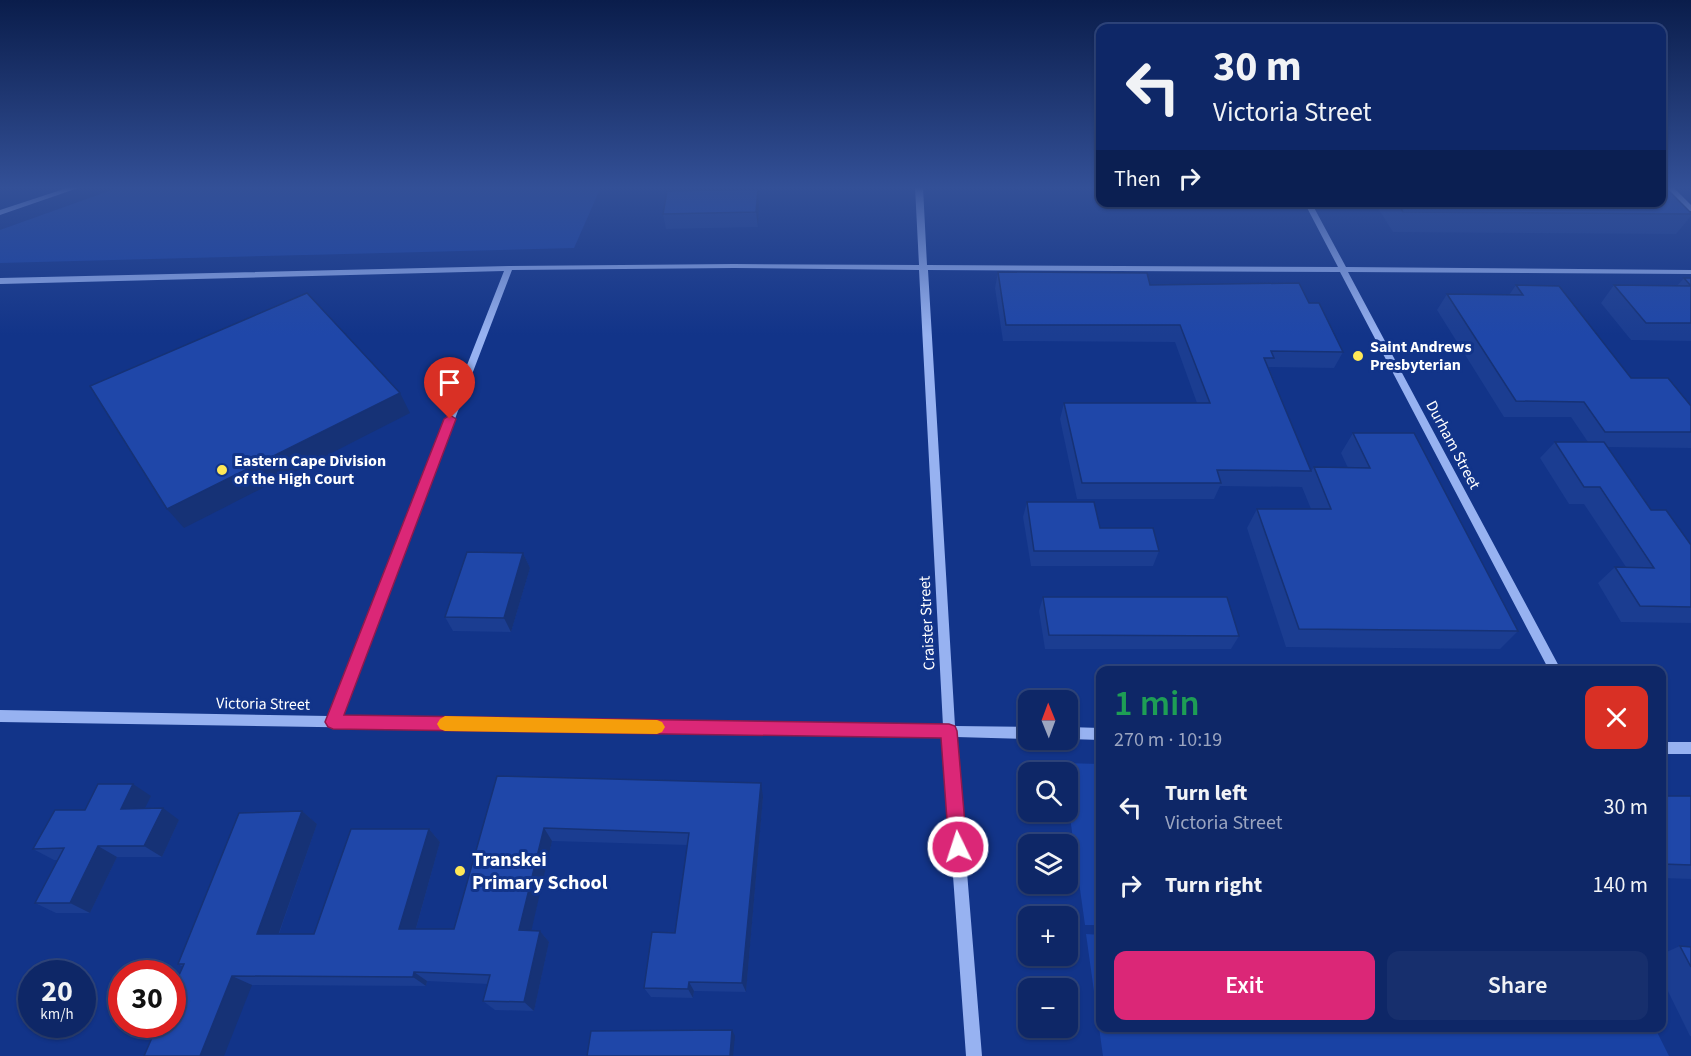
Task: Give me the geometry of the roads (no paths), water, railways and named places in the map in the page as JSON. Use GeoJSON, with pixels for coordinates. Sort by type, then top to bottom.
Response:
{"type":"FeatureCollection","features":[{"type":"Feature","properties":{"kind":"street","name":"Craister Street"},"geometry":{"type":"LineString","coordinates":[[922,236],[949,731],[974,1056]]}},
{"type":"Feature","properties":{"kind":"street","name":"Durham Street"},"geometry":{"type":"LineString","coordinates":[[1326,236],[1553,666]]}},
{"type":"Feature","properties":{"kind":"street"},"geometry":{"type":"LineString","coordinates":[[0,281],[509,268],[924,267],[1536,273],[1691,272]]}},
{"type":"Feature","properties":{"kind":"street"},"geometry":{"type":"LineString","coordinates":[[333,722],[509,268]]}},
{"type":"Feature","properties":{"kind":"street","name":"Victoria Street"},"geometry":{"type":"LineString","coordinates":[[0,716],[1018,732]]}},
{"type":"Feature","properties":{"kind":"street"},"geometry":{"type":"LineString","coordinates":[[1078,733],[1096,734]]}},
{"type":"Feature","properties":{"kind":"street"},"geometry":{"type":"LineString","coordinates":[[1666,748],[1691,748]]}},
{"type":"Feature","properties":{"kind":"place","name":"Saint Andrews Presbyterian"},"geometry":{"type":"Point","coordinates":[1358,356]}},
{"type":"Feature","properties":{"kind":"place","name":"Eastern Cape Division of the High Court"},"geometry":{"type":"Point","coordinates":[222,470]}},
{"type":"Feature","properties":{"kind":"place","name":"Transkei Primary School"},"geometry":{"type":"Point","coordinates":[460,871]}}]}
